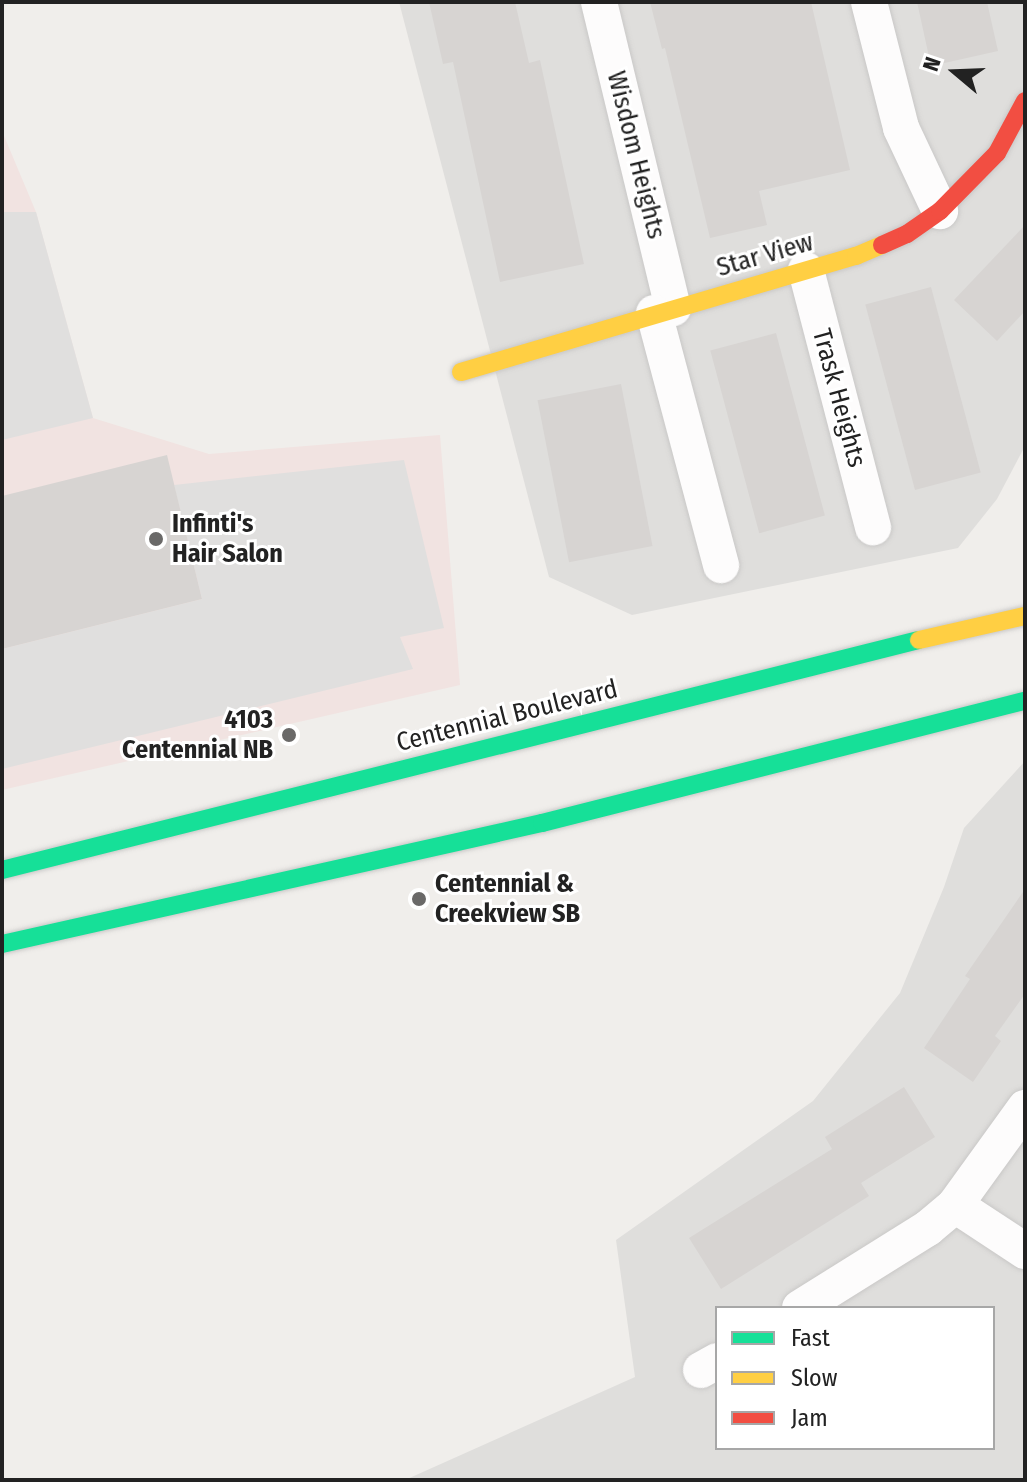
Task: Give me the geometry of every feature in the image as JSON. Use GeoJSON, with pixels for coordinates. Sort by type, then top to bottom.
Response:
{"type":"FeatureCollection","features":[{"type":"Feature","properties":{"kind":"main road","name":"Star View"},"geometry":{"type":"LineString","coordinates":[[461,372],[856,256],[907,234],[940,211],[997,153],[1025,101]]}},
{"type":"Feature","properties":{"kind":"main road","name":"Centennial Boulevard"},"geometry":{"type":"LineString","coordinates":[[2,870],[913,641],[1025,616]]}},
{"type":"Feature","properties":{"kind":"main road"},"geometry":{"type":"LineString","coordinates":[[2,944],[542,823],[1025,701]]}},
{"type":"Feature","properties":{"kind":"street","name":"Wisdom Heights"},"geometry":{"type":"LineString","coordinates":[[599,2],[663,311],[721,565]]}},
{"type":"Feature","properties":{"kind":"street"},"geometry":{"type":"LineString","coordinates":[[869,2],[901,128],[940,211]]}},
{"type":"Feature","properties":{"kind":"street","name":"Trask Heights"},"geometry":{"type":"LineString","coordinates":[[806,270],[873,527]]}},
{"type":"Feature","properties":{"kind":"street"},"geometry":{"type":"LineString","coordinates":[[803,1306],[928,1228],[955,1205],[1025,1108]]}},
{"type":"Feature","properties":{"kind":"street"},"geometry":{"type":"LineString","coordinates":[[955,1205],[1025,1251]]}},
{"type":"Feature","properties":{"kind":"shaded area"},"geometry":{"type":"Polygon","coordinates":[[[399,2],[1025,2],[1025,446],[997,499],[958,548],[632,615],[549,577],[399,2]]]}},
{"type":"Feature","properties":{"kind":"shaded area"},"geometry":{"type":"Polygon","coordinates":[[[2,131],[36,212],[93,418],[209,454],[440,435],[460,685],[2,790],[2,131]]]}},
{"type":"Feature","properties":{"kind":"shaded area"},"geometry":{"type":"Polygon","coordinates":[[[2,212],[36,212],[93,418],[2,440],[2,212]]]}},
{"type":"Feature","properties":{"kind":"shaded area"},"geometry":{"type":"Polygon","coordinates":[[[404,460],[444,628],[400,637],[413,669],[2,769],[2,649],[202,599],[174,485],[404,460]]]}},
{"type":"Feature","properties":{"kind":"shaded area"},"geometry":{"type":"Polygon","coordinates":[[[1025,761],[1025,1480],[405,1480],[635,1377],[616,1240],[813,1101],[900,993],[944,887],[964,828],[1025,761]]]}},
{"type":"Feature","properties":{"kind":"building"},"geometry":{"type":"Polygon","coordinates":[[[429,2],[515,2],[529,63],[540,60],[584,264],[500,282],[453,62],[443,64],[429,2]]]}},
{"type":"Feature","properties":{"kind":"building"},"geometry":{"type":"Polygon","coordinates":[[[650,2],[811,2],[850,170],[759,191],[767,225],[710,238],[665,48],[662,49],[650,2]]]}},
{"type":"Feature","properties":{"kind":"building"},"geometry":{"type":"Polygon","coordinates":[[[917,2],[987,2],[998,51],[931,66],[917,2]]]}},
{"type":"Feature","properties":{"kind":"building"},"geometry":{"type":"Polygon","coordinates":[[[1025,225],[1025,311],[997,341],[954,300],[1025,225]]]}},
{"type":"Feature","properties":{"kind":"building"},"geometry":{"type":"Polygon","coordinates":[[[931,287],[981,472],[915,490],[865,305],[931,287]]]}},
{"type":"Feature","properties":{"kind":"building"},"geometry":{"type":"Polygon","coordinates":[[[776,333],[825,516],[759,533],[710,351],[776,333]]]}},
{"type":"Feature","properties":{"kind":"building"},"geometry":{"type":"Polygon","coordinates":[[[621,384],[652,546],[569,562],[538,400],[621,384]]]}},
{"type":"Feature","properties":{"kind":"building"},"geometry":{"type":"Polygon","coordinates":[[[167,455],[202,599],[2,649],[2,496],[167,455]]]}},
{"type":"Feature","properties":{"kind":"building"},"geometry":{"type":"Polygon","coordinates":[[[1025,889],[1025,994],[995,1036],[1001,1041],[973,1082],[924,1048],[970,979],[965,976],[1025,889]]]}},
{"type":"Feature","properties":{"kind":"building"},"geometry":{"type":"Polygon","coordinates":[[[904,1087],[935,1137],[861,1183],[869,1196],[721,1289],[689,1238],[832,1149],[825,1137],[904,1087]]]}},
{"type":"Feature","properties":{"kind":"traffic: fast"},"geometry":{"type":"LineString","coordinates":[[2,870],[919,640]]}},
{"type":"Feature","properties":{"kind":"traffic: fast"},"geometry":{"type":"LineString","coordinates":[[2,944],[542,823],[1025,701]]}},
{"type":"Feature","properties":{"kind":"traffic: slow"},"geometry":{"type":"LineString","coordinates":[[461,372],[856,256],[882,245]]}},
{"type":"Feature","properties":{"kind":"traffic: slow"},"geometry":{"type":"LineString","coordinates":[[919,640],[1025,616]]}},
{"type":"Feature","properties":{"kind":"traffic: jam"},"geometry":{"type":"LineString","coordinates":[[882,245],[907,234],[940,211],[997,153],[1025,101]]}},
{"type":"Feature","properties":{"kind":"place","name":"Infinti's Hair Salon"},"geometry":{"type":"Point","coordinates":[156,539]}},
{"type":"Feature","properties":{"kind":"place","name":"4103 Centennial NB"},"geometry":{"type":"Point","coordinates":[289,735]}},
{"type":"Feature","properties":{"kind":"place","name":"Centennial & Creekview SB"},"geometry":{"type":"Point","coordinates":[419,899]}}]}
